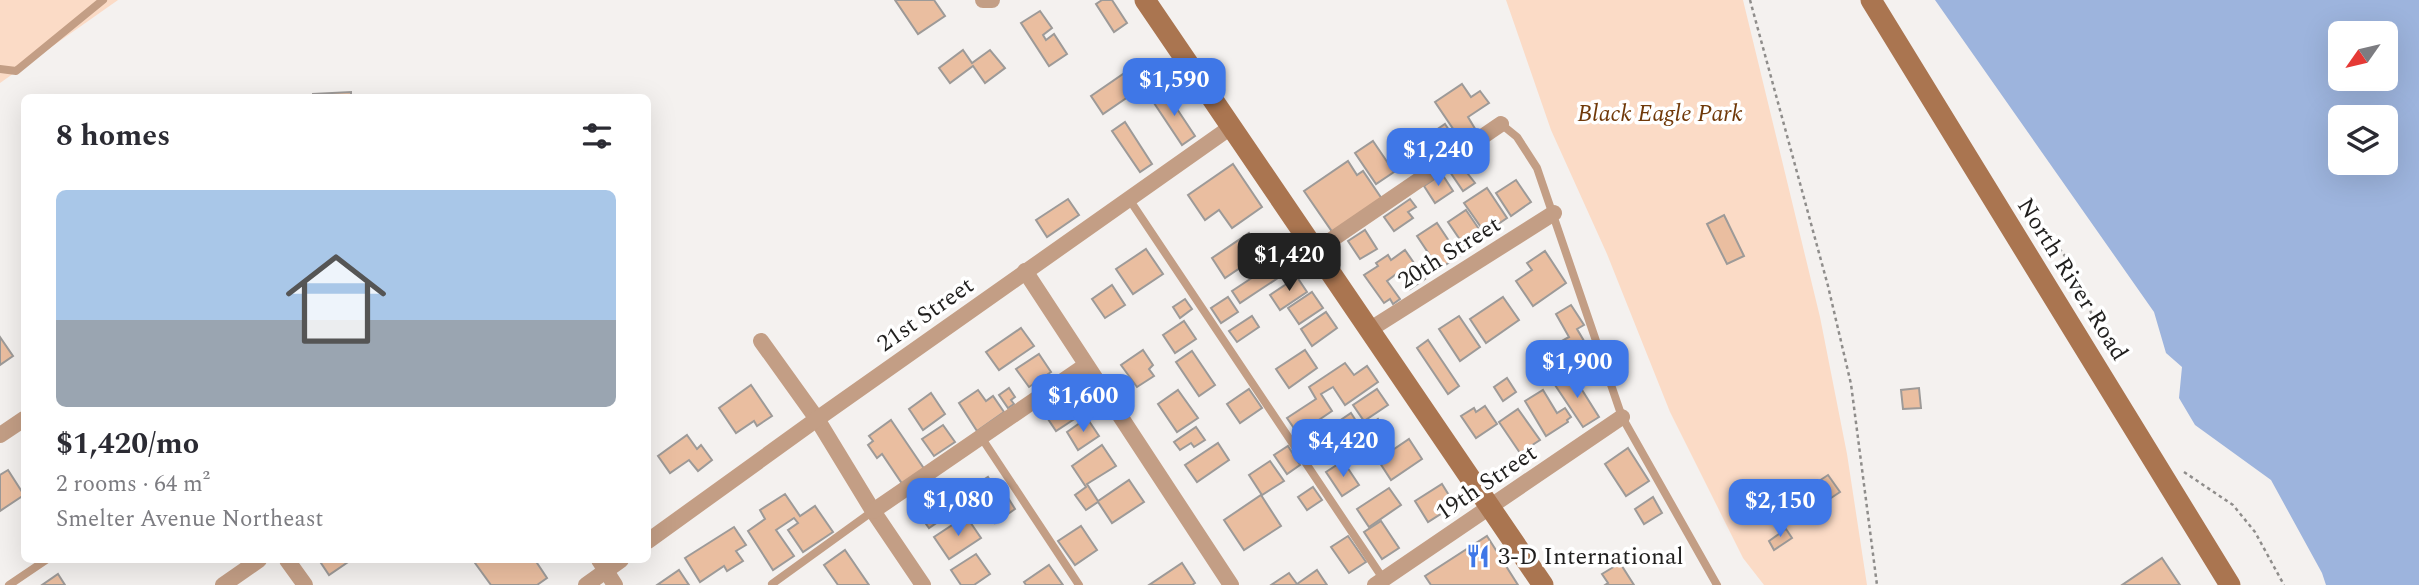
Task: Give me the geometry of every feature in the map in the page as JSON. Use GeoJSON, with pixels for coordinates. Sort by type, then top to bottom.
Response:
{"type":"FeatureCollection","features":[{"type":"Feature","properties":{"kind":"street"},"geometry":{"type":"LineString","coordinates":[[983,0],[992,0]]}},
{"type":"Feature","properties":{"kind":"street"},"geometry":{"type":"LineString","coordinates":[[1145,0],[1542,585]]}},
{"type":"Feature","properties":{"kind":"street","name":"North River Road"},"geometry":{"type":"LineString","coordinates":[[1871,0],[2230,585]]}},
{"type":"Feature","properties":{"kind":"street"},"geometry":{"type":"LineString","coordinates":[[1315,251],[1501,124]]}},
{"type":"Feature","properties":{"kind":"street","name":"21st Street"},"geometry":{"type":"LineString","coordinates":[[651,539],[1231,127]]}},
{"type":"Feature","properties":{"kind":"street","name":"20th Street"},"geometry":{"type":"LineString","coordinates":[[1369,330],[1553,213]]}},
{"type":"Feature","properties":{"kind":"street"},"geometry":{"type":"LineString","coordinates":[[1025,271],[1231,585]]}},
{"type":"Feature","properties":{"kind":"street"},"geometry":{"type":"LineString","coordinates":[[761,341],[817,419],[873,511],[923,585]]}},
{"type":"Feature","properties":{"kind":"street"},"geometry":{"type":"LineString","coordinates":[[873,511],[1086,365]]}},
{"type":"Feature","properties":{"kind":"street","name":"19th Street"},"geometry":{"type":"LineString","coordinates":[[1382,583],[1488,507],[1622,417]]}},
{"type":"Feature","properties":{"kind":"street"},"geometry":{"type":"LineString","coordinates":[[0,435],[21,421]]}},
{"type":"Feature","properties":{"kind":"street"},"geometry":{"type":"LineString","coordinates":[[223,585],[255,563]]}},
{"type":"Feature","properties":{"kind":"street"},"geometry":{"type":"LineString","coordinates":[[290,563],[306,585]]}},
{"type":"Feature","properties":{"kind":"street"},"geometry":{"type":"LineString","coordinates":[[586,585],[602,565],[615,585]]}},
{"type":"Feature","properties":{"kind":"lane"},"geometry":{"type":"LineString","coordinates":[[0,69],[16,71],[103,0]]}},
{"type":"Feature","properties":{"kind":"lane"},"geometry":{"type":"LineString","coordinates":[[1501,124],[1517,136],[1537,168],[1622,417],[1717,585]]}},
{"type":"Feature","properties":{"kind":"lane"},"geometry":{"type":"LineString","coordinates":[[1129,199],[1382,583]]}},
{"type":"Feature","properties":{"kind":"lane"},"geometry":{"type":"LineString","coordinates":[[981,437],[1079,585]]}},
{"type":"Feature","properties":{"kind":"lane"},"geometry":{"type":"LineString","coordinates":[[772,585],[873,511]]}},
{"type":"Feature","properties":{"kind":"lane"},"geometry":{"type":"LineString","coordinates":[[9,585],[42,563]]}},
{"type":"Feature","properties":{"kind":"path"},"geometry":{"type":"LineString","coordinates":[[1750,0],[1828,286],[1851,384],[1877,585]]}},
{"type":"Feature","properties":{"kind":"path"},"geometry":{"type":"LineString","coordinates":[[2017,199],[2061,252],[2084,287],[2096,331]]}},
{"type":"Feature","properties":{"kind":"path"},"geometry":{"type":"LineString","coordinates":[[2176,466],[2233,505],[2255,532],[2284,585]]}},
{"type":"Feature","properties":{"kind":"green space"},"geometry":{"type":"Polygon","coordinates":[[[0,0],[118,0],[0,83],[0,0]]]}},
{"type":"Feature","properties":{"kind":"green space","name":"Black Eagle Park"},"geometry":{"type":"Polygon","coordinates":[[[1506,0],[1743,0],[1820,317],[1847,454],[1867,585],[1764,585],[1743,558],[1670,412],[1607,254],[1551,130],[1506,0]]]}},
{"type":"Feature","properties":{"kind":"water"},"geometry":{"type":"Polygon","coordinates":[[[1935,0],[2419,0],[2419,585],[2326,585],[2271,480],[2195,425],[2179,398],[2182,367],[2166,353],[2154,312],[1935,0]]]}},
{"type":"Feature","properties":{"kind":"building"},"geometry":{"type":"Polygon","coordinates":[[[895,0],[934,0],[945,16],[918,34],[895,0]]]}},
{"type":"Feature","properties":{"kind":"building"},"geometry":{"type":"Polygon","coordinates":[[[1102,0],[1112,0],[1127,23],[1114,32],[1096,4],[1102,0]]]}},
{"type":"Feature","properties":{"kind":"building"},"geometry":{"type":"Polygon","coordinates":[[[1040,11],[1052,28],[1043,35],[1046,40],[1054,34],[1067,54],[1049,66],[1021,23],[1040,11]]]}},
{"type":"Feature","properties":{"kind":"building"},"geometry":{"type":"Polygon","coordinates":[[[963,50],[972,63],[990,50],[1005,68],[985,83],[973,66],[950,83],[939,68],[963,50]]]}},
{"type":"Feature","properties":{"kind":"building"},"geometry":{"type":"Polygon","coordinates":[[[1126,72],[1138,90],[1103,114],[1091,96],[1126,72]]]}},
{"type":"Feature","properties":{"kind":"building"},"geometry":{"type":"Polygon","coordinates":[[[1462,84],[1471,97],[1480,91],[1489,103],[1468,117],[1477,132],[1462,142],[1435,102],[1462,84]]]}},
{"type":"Feature","properties":{"kind":"building"},"geometry":{"type":"Polygon","coordinates":[[[1165,91],[1195,136],[1182,145],[1152,100],[1165,91]]]}},
{"type":"Feature","properties":{"kind":"building"},"geometry":{"type":"Polygon","coordinates":[[[351,92],[351,94],[313,94],[351,92]]]}},
{"type":"Feature","properties":{"kind":"building"},"geometry":{"type":"Polygon","coordinates":[[[1125,122],[1152,164],[1140,172],[1112,131],[1125,122]]]}},
{"type":"Feature","properties":{"kind":"building"},"geometry":{"type":"Polygon","coordinates":[[[1445,124],[1459,145],[1437,159],[1423,139],[1445,124]]]}},
{"type":"Feature","properties":{"kind":"building"},"geometry":{"type":"Polygon","coordinates":[[[1373,141],[1394,172],[1376,184],[1355,153],[1373,141]]]}},
{"type":"Feature","properties":{"kind":"building"},"geometry":{"type":"Polygon","coordinates":[[[1469,155],[1477,168],[1468,174],[1475,183],[1463,191],[1448,169],[1469,155]]]}},
{"type":"Feature","properties":{"kind":"building"},"geometry":{"type":"Polygon","coordinates":[[[1348,161],[1357,175],[1363,171],[1382,199],[1333,233],[1304,191],[1348,161]]]}},
{"type":"Feature","properties":{"kind":"building"},"geometry":{"type":"Polygon","coordinates":[[[1233,164],[1262,207],[1232,228],[1219,210],[1205,220],[1188,195],[1233,164]]]}},
{"type":"Feature","properties":{"kind":"building"},"geometry":{"type":"Polygon","coordinates":[[[1442,174],[1453,191],[1435,203],[1424,186],[1442,174]]]}},
{"type":"Feature","properties":{"kind":"building"},"geometry":{"type":"Polygon","coordinates":[[[1516,180],[1531,202],[1511,216],[1496,193],[1516,180]]]}},
{"type":"Feature","properties":{"kind":"building"},"geometry":{"type":"Polygon","coordinates":[[[1487,188],[1507,218],[1485,233],[1464,203],[1487,188]]]}},
{"type":"Feature","properties":{"kind":"building"},"geometry":{"type":"Polygon","coordinates":[[[1068,199],[1079,215],[1047,237],[1036,220],[1068,199]]]}},
{"type":"Feature","properties":{"kind":"building"},"geometry":{"type":"Polygon","coordinates":[[[1410,199],[1416,207],[1408,212],[1413,218],[1394,231],[1384,217],[1410,199]]]}},
{"type":"Feature","properties":{"kind":"building"},"geometry":{"type":"Polygon","coordinates":[[[1466,210],[1483,235],[1465,247],[1448,222],[1466,210]]]}},
{"type":"Feature","properties":{"kind":"building"},"geometry":{"type":"Polygon","coordinates":[[[1724,215],[1744,256],[1727,264],[1707,224],[1724,215]]]}},
{"type":"Feature","properties":{"kind":"building"},"geometry":{"type":"Polygon","coordinates":[[[1437,223],[1459,256],[1439,269],[1417,236],[1437,223]]]}},
{"type":"Feature","properties":{"kind":"building"},"geometry":{"type":"Polygon","coordinates":[[[1365,230],[1377,249],[1360,259],[1348,241],[1365,230]]]}},
{"type":"Feature","properties":{"kind":"building"},"geometry":{"type":"Polygon","coordinates":[[[1249,233],[1262,253],[1225,278],[1212,258],[1249,233]]]}},
{"type":"Feature","properties":{"kind":"building"},"geometry":{"type":"Polygon","coordinates":[[[1146,249],[1163,274],[1133,294],[1116,269],[1146,249]]]}},
{"type":"Feature","properties":{"kind":"building"},"geometry":{"type":"Polygon","coordinates":[[[1405,250],[1425,279],[1410,289],[1399,272],[1387,281],[1400,299],[1393,304],[1390,299],[1384,303],[1364,275],[1388,255],[1391,260],[1405,250]]]}},
{"type":"Feature","properties":{"kind":"building"},"geometry":{"type":"Polygon","coordinates":[[[1545,251],[1566,283],[1533,306],[1516,281],[1532,270],[1527,263],[1545,251]]]}},
{"type":"Feature","properties":{"kind":"building"},"geometry":{"type":"Polygon","coordinates":[[[1273,264],[1281,276],[1240,303],[1232,291],[1273,264]]]}},
{"type":"Feature","properties":{"kind":"building"},"geometry":{"type":"Polygon","coordinates":[[[1297,277],[1307,292],[1280,310],[1270,295],[1297,277]]]}},
{"type":"Feature","properties":{"kind":"building"},"geometry":{"type":"Polygon","coordinates":[[[1112,285],[1125,305],[1105,318],[1092,299],[1112,285]]]}},
{"type":"Feature","properties":{"kind":"building"},"geometry":{"type":"Polygon","coordinates":[[[1312,292],[1323,308],[1299,324],[1288,308],[1312,292]]]}},
{"type":"Feature","properties":{"kind":"building"},"geometry":{"type":"Polygon","coordinates":[[[1228,297],[1238,312],[1221,323],[1211,308],[1228,297]]]}},
{"type":"Feature","properties":{"kind":"building"},"geometry":{"type":"Polygon","coordinates":[[[1503,297],[1519,320],[1486,343],[1470,319],[1503,297]]]}},
{"type":"Feature","properties":{"kind":"building"},"geometry":{"type":"Polygon","coordinates":[[[1185,299],[1192,309],[1180,318],[1173,307],[1185,299]]]}},
{"type":"Feature","properties":{"kind":"building"},"geometry":{"type":"Polygon","coordinates":[[[1571,305],[1584,325],[1577,329],[1600,368],[1581,380],[1558,343],[1569,337],[1556,314],[1571,305]]]}},
{"type":"Feature","properties":{"kind":"building"},"geometry":{"type":"Polygon","coordinates":[[[1326,312],[1337,328],[1312,346],[1301,329],[1326,312]]]}},
{"type":"Feature","properties":{"kind":"building"},"geometry":{"type":"Polygon","coordinates":[[[1252,316],[1259,327],[1237,342],[1229,331],[1252,316]]]}},
{"type":"Feature","properties":{"kind":"building"},"geometry":{"type":"Polygon","coordinates":[[[1459,316],[1480,347],[1460,361],[1439,329],[1459,316]]]}},
{"type":"Feature","properties":{"kind":"building"},"geometry":{"type":"Polygon","coordinates":[[[1184,321],[1196,339],[1175,353],[1163,335],[1184,321]]]}},
{"type":"Feature","properties":{"kind":"building"},"geometry":{"type":"Polygon","coordinates":[[[1021,328],[1034,346],[999,370],[986,352],[1021,328]]]}},
{"type":"Feature","properties":{"kind":"building"},"geometry":{"type":"Polygon","coordinates":[[[0,337],[13,356],[0,365],[0,337]]]}},
{"type":"Feature","properties":{"kind":"building"},"geometry":{"type":"Polygon","coordinates":[[[1428,340],[1459,386],[1448,394],[1417,348],[1428,340]]]}},
{"type":"Feature","properties":{"kind":"building"},"geometry":{"type":"Polygon","coordinates":[[[1143,350],[1153,365],[1149,369],[1154,376],[1137,387],[1121,365],[1143,350]]]}},
{"type":"Feature","properties":{"kind":"building"},"geometry":{"type":"Polygon","coordinates":[[[1305,350],[1317,368],[1289,388],[1276,369],[1305,350]]]}},
{"type":"Feature","properties":{"kind":"building"},"geometry":{"type":"Polygon","coordinates":[[[1192,351],[1215,385],[1199,396],[1176,362],[1192,351]]]}},
{"type":"Feature","properties":{"kind":"building"},"geometry":{"type":"Polygon","coordinates":[[[1039,354],[1051,372],[1029,387],[1016,369],[1039,354]]]}},
{"type":"Feature","properties":{"kind":"building"},"geometry":{"type":"Polygon","coordinates":[[[1345,363],[1354,375],[1367,366],[1378,382],[1345,405],[1333,387],[1321,394],[1332,411],[1298,434],[1287,418],[1316,399],[1309,387],[1345,363]]]}},
{"type":"Feature","properties":{"kind":"building"},"geometry":{"type":"Polygon","coordinates":[[[1572,374],[1599,417],[1583,427],[1555,385],[1572,374]]]}},
{"type":"Feature","properties":{"kind":"building"},"geometry":{"type":"Polygon","coordinates":[[[1507,378],[1516,392],[1503,401],[1494,387],[1507,378]]]}},
{"type":"Feature","properties":{"kind":"building"},"geometry":{"type":"Polygon","coordinates":[[[751,385],[772,416],[757,426],[754,421],[736,433],[719,408],[751,385]]]}},
{"type":"Feature","properties":{"kind":"building"},"geometry":{"type":"Polygon","coordinates":[[[1009,388],[1015,397],[1011,400],[1014,404],[1008,408],[999,395],[1009,388]]]}},
{"type":"Feature","properties":{"kind":"building"},"geometry":{"type":"Polygon","coordinates":[[[1919,388],[1921,408],[1903,409],[1901,390],[1919,388]]]}},
{"type":"Feature","properties":{"kind":"building"},"geometry":{"type":"Polygon","coordinates":[[[1249,389],[1262,408],[1240,423],[1227,404],[1249,389]]]}},
{"type":"Feature","properties":{"kind":"building"},"geometry":{"type":"Polygon","coordinates":[[[1377,389],[1388,405],[1364,421],[1353,405],[1377,389]]]}},
{"type":"Feature","properties":{"kind":"building"},"geometry":{"type":"Polygon","coordinates":[[[978,390],[986,401],[993,396],[1004,412],[977,431],[959,403],[978,390]]]}},
{"type":"Feature","properties":{"kind":"building"},"geometry":{"type":"Polygon","coordinates":[[[1178,390],[1198,418],[1177,432],[1158,404],[1178,390]]]}},
{"type":"Feature","properties":{"kind":"building"},"geometry":{"type":"Polygon","coordinates":[[[1543,390],[1557,413],[1565,408],[1571,417],[1568,422],[1546,436],[1525,401],[1543,390]]]}},
{"type":"Feature","properties":{"kind":"building"},"geometry":{"type":"Polygon","coordinates":[[[931,393],[945,414],[923,430],[909,409],[931,393]]]}},
{"type":"Feature","properties":{"kind":"building"},"geometry":{"type":"Polygon","coordinates":[[[1070,395],[1082,414],[1056,431],[1044,413],[1070,395]]]}},
{"type":"Feature","properties":{"kind":"building"},"geometry":{"type":"Polygon","coordinates":[[[1485,406],[1497,424],[1476,438],[1461,416],[1474,408],[1476,412],[1485,406]]]}},
{"type":"Feature","properties":{"kind":"building"},"geometry":{"type":"Polygon","coordinates":[[[1518,409],[1540,440],[1520,453],[1499,422],[1518,409]]]}},
{"type":"Feature","properties":{"kind":"building"},"geometry":{"type":"Polygon","coordinates":[[[1351,413],[1358,424],[1333,441],[1326,430],[1351,413]]]}},
{"type":"Feature","properties":{"kind":"building"},"geometry":{"type":"Polygon","coordinates":[[[1087,418],[1099,436],[1078,450],[1067,432],[1087,418]]]}},
{"type":"Feature","properties":{"kind":"building"},"geometry":{"type":"Polygon","coordinates":[[[1378,419],[1390,437],[1364,455],[1352,437],[1378,419]]]}},
{"type":"Feature","properties":{"kind":"building"},"geometry":{"type":"Polygon","coordinates":[[[891,420],[925,470],[903,485],[882,454],[877,458],[868,445],[873,441],[869,436],[891,420]]]}},
{"type":"Feature","properties":{"kind":"building"},"geometry":{"type":"Polygon","coordinates":[[[943,425],[955,442],[934,456],[922,439],[943,425]]]}},
{"type":"Feature","properties":{"kind":"building"},"geometry":{"type":"Polygon","coordinates":[[[1196,427],[1205,440],[1194,447],[1191,443],[1180,450],[1174,442],[1196,427]]]}},
{"type":"Feature","properties":{"kind":"building"},"geometry":{"type":"Polygon","coordinates":[[[687,435],[697,449],[701,445],[712,460],[698,471],[689,460],[670,473],[658,456],[687,435]]]}},
{"type":"Feature","properties":{"kind":"building"},"geometry":{"type":"Polygon","coordinates":[[[1409,439],[1422,459],[1391,480],[1378,460],[1409,439]]]}},
{"type":"Feature","properties":{"kind":"building"},"geometry":{"type":"Polygon","coordinates":[[[1218,443],[1229,460],[1197,482],[1185,465],[1218,443]]]}},
{"type":"Feature","properties":{"kind":"building"},"geometry":{"type":"Polygon","coordinates":[[[1102,445],[1116,466],[1087,484],[1098,501],[1129,480],[1144,502],[1112,523],[1098,502],[1086,510],[1075,495],[1086,487],[1072,466],[1102,445]]]}},
{"type":"Feature","properties":{"kind":"building"},"geometry":{"type":"Polygon","coordinates":[[[1288,446],[1300,465],[1287,474],[1274,455],[1288,446]]]}},
{"type":"Feature","properties":{"kind":"building"},"geometry":{"type":"Polygon","coordinates":[[[1628,448],[1649,481],[1626,496],[1605,464],[1628,448]]]}},
{"type":"Feature","properties":{"kind":"building"},"geometry":{"type":"Polygon","coordinates":[[[1270,461],[1284,481],[1262,495],[1249,475],[1270,461]]]}},
{"type":"Feature","properties":{"kind":"building"},"geometry":{"type":"Polygon","coordinates":[[[1343,461],[1359,485],[1342,496],[1326,472],[1343,461]]]}},
{"type":"Feature","properties":{"kind":"building"},"geometry":{"type":"Polygon","coordinates":[[[8,470],[21,490],[21,497],[0,511],[0,475],[8,470]]]}},
{"type":"Feature","properties":{"kind":"building"},"geometry":{"type":"Polygon","coordinates":[[[1828,475],[1840,492],[1825,502],[1813,485],[1828,475]]]}},
{"type":"Feature","properties":{"kind":"building"},"geometry":{"type":"Polygon","coordinates":[[[988,477],[996,490],[989,495],[980,482],[988,477]]]}},
{"type":"Feature","properties":{"kind":"building"},"geometry":{"type":"Polygon","coordinates":[[[1442,484],[1455,505],[1428,522],[1415,501],[1442,484]]]}},
{"type":"Feature","properties":{"kind":"building"},"geometry":{"type":"Polygon","coordinates":[[[967,486],[974,497],[929,528],[921,517],[967,486]]]}},
{"type":"Feature","properties":{"kind":"building"},"geometry":{"type":"Polygon","coordinates":[[[1313,487],[1322,500],[1307,510],[1298,497],[1313,487]]]}},
{"type":"Feature","properties":{"kind":"building"},"geometry":{"type":"Polygon","coordinates":[[[1002,488],[1015,509],[995,523],[981,502],[1002,488]]]}},
{"type":"Feature","properties":{"kind":"building"},"geometry":{"type":"Polygon","coordinates":[[[1389,488],[1401,505],[1369,527],[1357,509],[1389,488]]]}},
{"type":"Feature","properties":{"kind":"building"},"geometry":{"type":"Polygon","coordinates":[[[785,494],[800,516],[815,506],[833,532],[803,552],[788,530],[798,523],[794,518],[776,530],[794,556],[773,570],[748,531],[765,519],[760,510],[785,494]]]}},
{"type":"Feature","properties":{"kind":"building"},"geometry":{"type":"Polygon","coordinates":[[[1261,495],[1281,526],[1244,550],[1224,520],[1261,495]]]}},
{"type":"Feature","properties":{"kind":"building"},"geometry":{"type":"Polygon","coordinates":[[[1653,497],[1662,513],[1644,524],[1635,509],[1653,497]]]}},
{"type":"Feature","properties":{"kind":"building"},"geometry":{"type":"Polygon","coordinates":[[[966,516],[981,538],[949,559],[934,537],[966,516]]]}},
{"type":"Feature","properties":{"kind":"building"},"geometry":{"type":"Polygon","coordinates":[[[1381,521],[1399,548],[1382,559],[1364,532],[1381,521]]]}},
{"type":"Feature","properties":{"kind":"building"},"geometry":{"type":"Polygon","coordinates":[[[1081,526],[1097,550],[1075,565],[1058,541],[1081,526]]]}},
{"type":"Feature","properties":{"kind":"building"},"geometry":{"type":"Polygon","coordinates":[[[734,527],[746,545],[736,551],[743,561],[727,571],[724,566],[700,582],[685,558],[734,527]]]}},
{"type":"Feature","properties":{"kind":"building"},"geometry":{"type":"Polygon","coordinates":[[[1786,529],[1792,538],[1774,550],[1769,541],[1786,529]]]}},
{"type":"Feature","properties":{"kind":"building"},"geometry":{"type":"Polygon","coordinates":[[[1348,536],[1366,562],[1349,573],[1331,547],[1348,536]]]}},
{"type":"Feature","properties":{"kind":"building","name":"3-D International"},"geometry":{"type":"Polygon","coordinates":[[[1487,536],[1518,585],[1431,585],[1425,576],[1487,536]]]}},
{"type":"Feature","properties":{"kind":"building"},"geometry":{"type":"Polygon","coordinates":[[[845,550],[869,585],[838,585],[824,565],[845,550]]]}},
{"type":"Feature","properties":{"kind":"building"},"geometry":{"type":"Polygon","coordinates":[[[976,554],[990,574],[974,585],[961,585],[951,570],[976,554]]]}},
{"type":"Feature","properties":{"kind":"building"},"geometry":{"type":"Polygon","coordinates":[[[2162,558],[2180,585],[2122,585],[2162,558]]]}},
{"type":"Feature","properties":{"kind":"building"},"geometry":{"type":"Polygon","coordinates":[[[321,563],[347,563],[329,575],[321,563]]]}},
{"type":"Feature","properties":{"kind":"building"},"geometry":{"type":"Polygon","coordinates":[[[475,563],[537,563],[547,578],[537,585],[491,585],[475,563]]]}},
{"type":"Feature","properties":{"kind":"building"},"geometry":{"type":"Polygon","coordinates":[[[1182,563],[1195,583],[1192,585],[1149,585],[1182,563]]]}},
{"type":"Feature","properties":{"kind":"building"},"geometry":{"type":"Polygon","coordinates":[[[1620,563],[1634,585],[1605,585],[1608,583],[1602,574],[1620,563]]]}},
{"type":"Feature","properties":{"kind":"building"},"geometry":{"type":"Polygon","coordinates":[[[1049,565],[1063,585],[1026,585],[1024,582],[1049,565]]]}},
{"type":"Feature","properties":{"kind":"building"},"geometry":{"type":"Polygon","coordinates":[[[679,570],[689,585],[657,585],[679,570]]]}},
{"type":"Feature","properties":{"kind":"building"},"geometry":{"type":"Polygon","coordinates":[[[1317,570],[1327,585],[1271,585],[1289,573],[1297,584],[1317,570]]]}},
{"type":"Feature","properties":{"kind":"building"},"geometry":{"type":"Polygon","coordinates":[[[58,574],[65,585],[42,585],[58,574]]]}},
{"type":"Feature","properties":{"kind":"place","name":"3-D International"},"geometry":{"type":"Point","coordinates":[1478,556]}}]}
